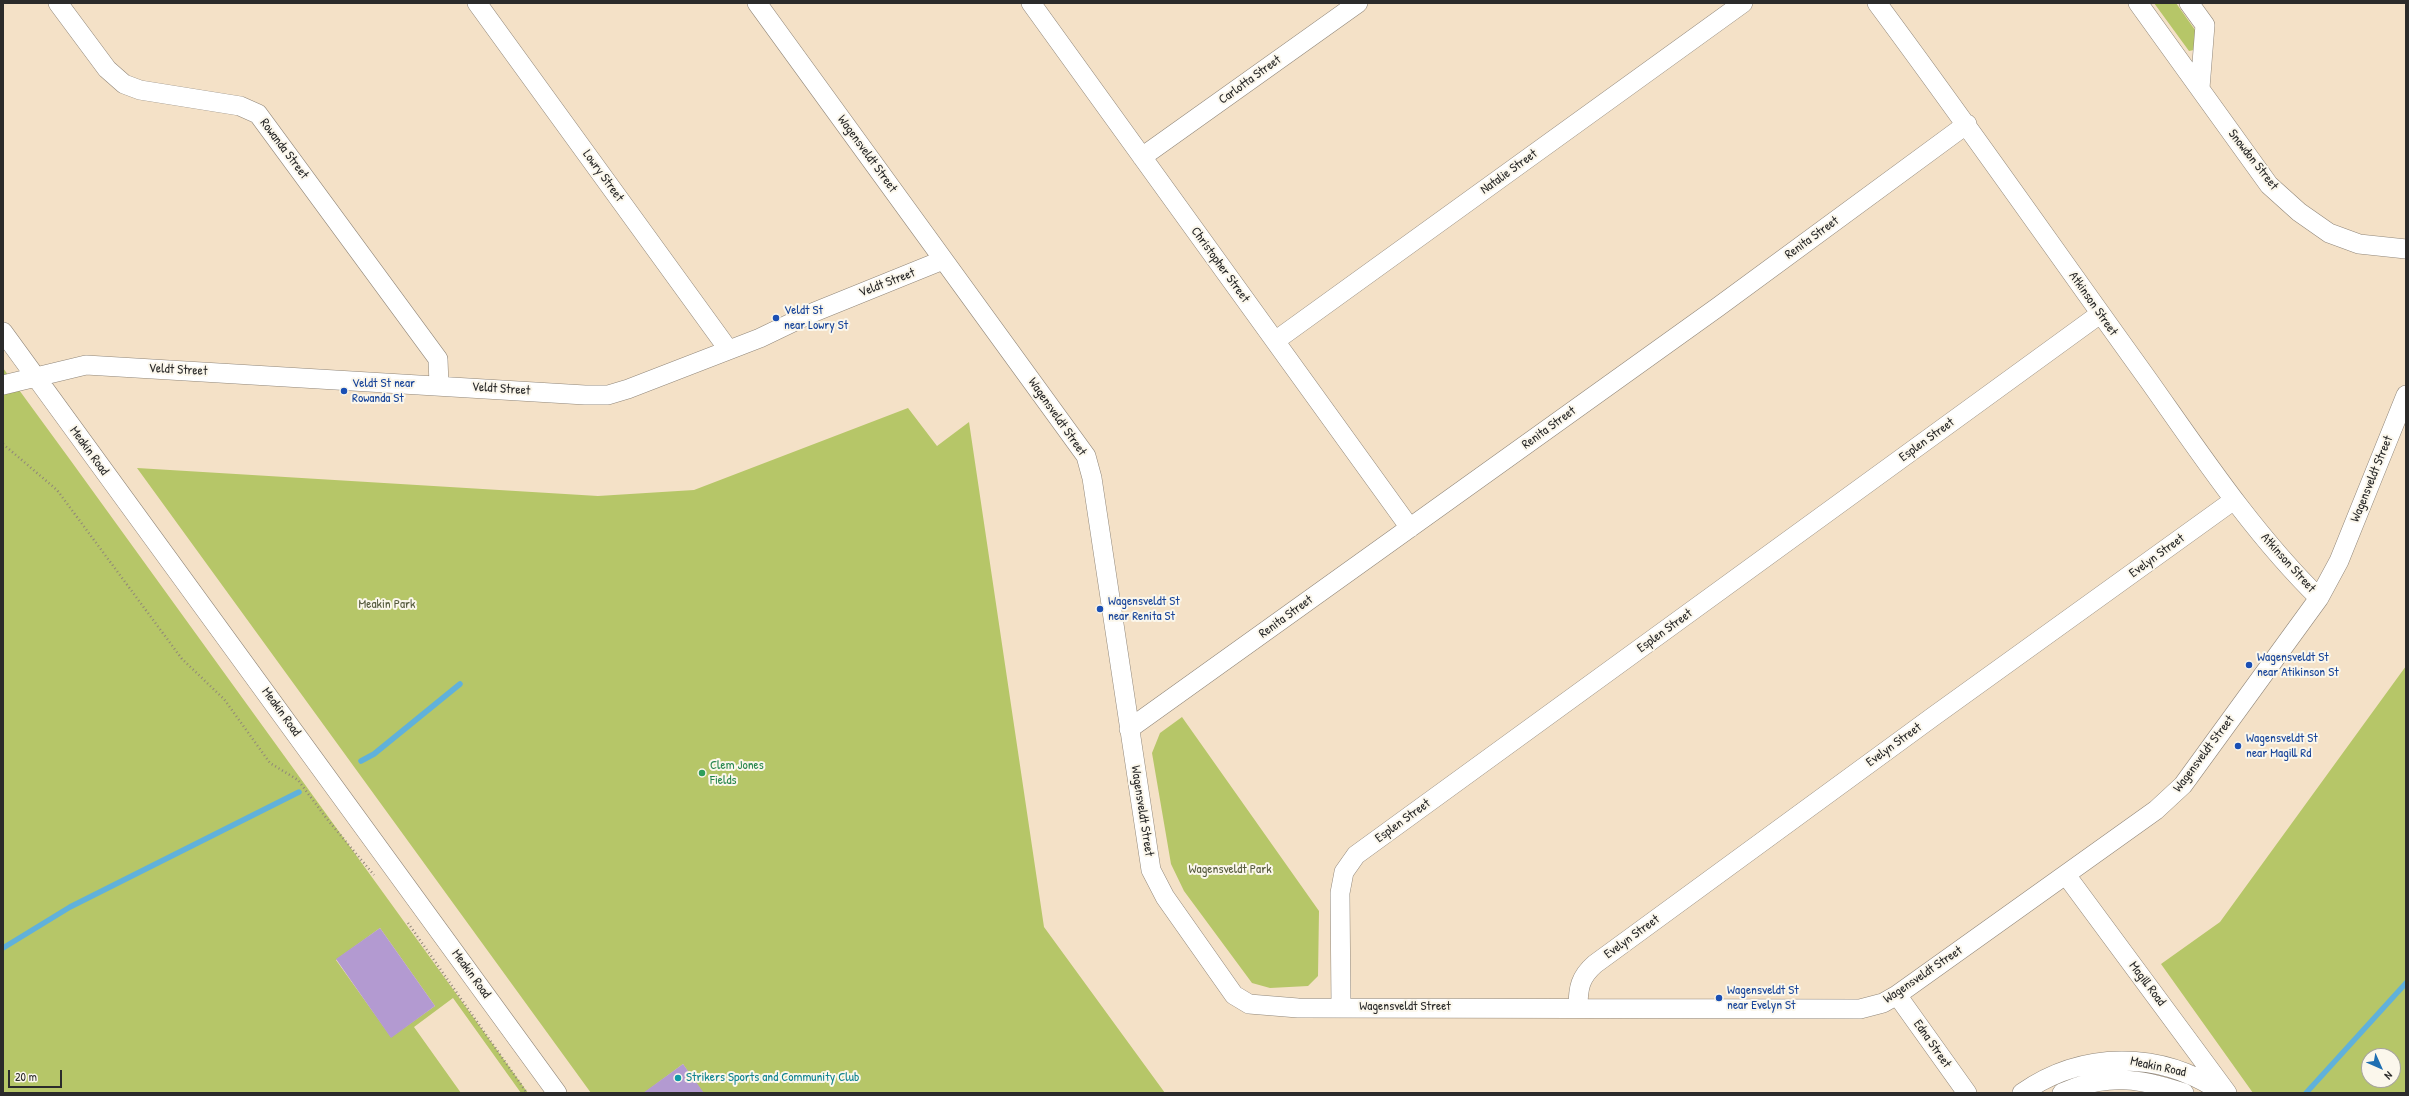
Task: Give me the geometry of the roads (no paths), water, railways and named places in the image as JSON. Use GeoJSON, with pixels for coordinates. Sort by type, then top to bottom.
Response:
{"type":"FeatureCollection","features":[{"type":"Feature","properties":{"kind":"street","name":"Rowanda Street"},"geometry":{"type":"LineString","coordinates":[[58,3],[107,69],[124,84],[140,90],[240,106],[258,114],[438,359],[438,385]]}},
{"type":"Feature","properties":{"kind":"street","name":"Lowry Street"},"geometry":{"type":"LineString","coordinates":[[477,3],[728,349]]}},
{"type":"Feature","properties":{"kind":"street","name":"Wagensveldt Street"},"geometry":{"type":"LineString","coordinates":[[757,3],[1086,456],[1092,478],[1151,870],[1157,885],[1234,995],[1249,1004],[1259,1006],[1341,1007],[1860,1009],[1883,1003],[1897,995],[2156,810],[2183,785],[2319,598],[2339,561],[2406,395]]}},
{"type":"Feature","properties":{"kind":"street","name":"Christopher Street"},"geometry":{"type":"LineString","coordinates":[[1031,3],[1410,528]]}},
{"type":"Feature","properties":{"kind":"street","name":"Carlotta Street"},"geometry":{"type":"LineString","coordinates":[[1142,157],[1358,3]]}},
{"type":"Feature","properties":{"kind":"street","name":"Natalie Street"},"geometry":{"type":"LineString","coordinates":[[1275,341],[1743,3]]}},
{"type":"Feature","properties":{"kind":"street","name":"Atkinson Street"},"geometry":{"type":"LineString","coordinates":[[1877,3],[1967,124],[2100,314],[2234,500],[2288,567],[2319,598]]}},
{"type":"Feature","properties":{"kind":"street","name":"Snowdon Street"},"geometry":{"type":"LineString","coordinates":[[2138,3],[2269,185],[2299,212],[2329,233],[2359,244],[2406,249]]}},
{"type":"Feature","properties":{"kind":"street"},"geometry":{"type":"LineString","coordinates":[[2189,3],[2205,24],[2200,88]]}},
{"type":"Feature","properties":{"kind":"street","name":"Renita Street"},"geometry":{"type":"LineString","coordinates":[[1130,729],[1967,124]]}},
{"type":"Feature","properties":{"kind":"street","name":"Veldt Street"},"geometry":{"type":"LineString","coordinates":[[3,385],[86,365],[585,395],[608,395],[628,389],[728,349],[760,338],[812,313],[943,260]]}},
{"type":"Feature","properties":{"kind":"street","name":"Esplen Street"},"geometry":{"type":"LineString","coordinates":[[1341,1007],[1340,893],[1344,872],[1356,855],[2100,314]]}},
{"type":"Feature","properties":{"kind":"street","name":"Meakin Road"},"geometry":{"type":"LineString","coordinates":[[3,332],[35,378],[209,613],[557,1093]]}},
{"type":"Feature","properties":{"kind":"street","name":"Evelyn Street"},"geometry":{"type":"LineString","coordinates":[[1578,1008],[1578,992],[1581,979],[1595,964],[1934,716],[2234,500]]}},
{"type":"Feature","properties":{"kind":"street","name":"Magill Road"},"geometry":{"type":"LineString","coordinates":[[2066,875],[2227,1093]]}},
{"type":"Feature","properties":{"kind":"street","name":"Edna Street"},"geometry":{"type":"LineString","coordinates":[[1897,995],[1967,1093]]}},
{"type":"Feature","properties":{"kind":"street","name":"Meakin Road"},"geometry":{"type":"LineString","coordinates":[[2022,1093],[2055,1074],[2076,1066],[2120,1060],[2140,1061],[2182,1071],[2200,1078],[2223,1093]]}},
{"type":"Feature","properties":{"kind":"street","name":"Meakin Road"},"geometry":{"type":"LineString","coordinates":[[2062,1093],[2084,1084],[2122,1078],[2147,1082],[2184,1093]]}},
{"type":"Feature","properties":{"kind":"waterway"},"geometry":{"type":"LineString","coordinates":[[361,761],[374,754],[460,684]]}},
{"type":"Feature","properties":{"kind":"waterway"},"geometry":{"type":"LineString","coordinates":[[3,948],[70,907],[299,792]]}},
{"type":"Feature","properties":{"kind":"waterway"},"geometry":{"type":"LineString","coordinates":[[2306,1093],[2406,983]]}},
{"type":"Feature","properties":{"kind":"place","name":"Veldt St near Lowry St"},"geometry":{"type":"Point","coordinates":[776,318]}},
{"type":"Feature","properties":{"kind":"place","name":"Veldt St near Rowanda St"},"geometry":{"type":"Point","coordinates":[344,391]}},
{"type":"Feature","properties":{"kind":"place","name":"Wagensveldt St near Renita St"},"geometry":{"type":"Point","coordinates":[1100,609]}},
{"type":"Feature","properties":{"kind":"place","name":"Wagensveldt St near Atikinson St"},"geometry":{"type":"Point","coordinates":[2249,665]}},
{"type":"Feature","properties":{"kind":"place","name":"Wagensveldt St near Magill Rd"},"geometry":{"type":"Point","coordinates":[2238,746]}},
{"type":"Feature","properties":{"kind":"place","name":"Clem Jones Fields"},"geometry":{"type":"Point","coordinates":[702,773]}},
{"type":"Feature","properties":{"kind":"place","name":"Wagensveldt St near Evelyn St"},"geometry":{"type":"Point","coordinates":[1719,998]}},
{"type":"Feature","properties":{"kind":"place","name":"Strikers Sports and Community Club"},"geometry":{"type":"Point","coordinates":[678,1078]}},
{"type":"Feature","properties":{"kind":"park label","name":"Meakin Park"},"geometry":{"type":"Point","coordinates":[387,605]}},
{"type":"Feature","properties":{"kind":"park label","name":"Wagensveldt Park"},"geometry":{"type":"Point","coordinates":[1230,870]}}]}
